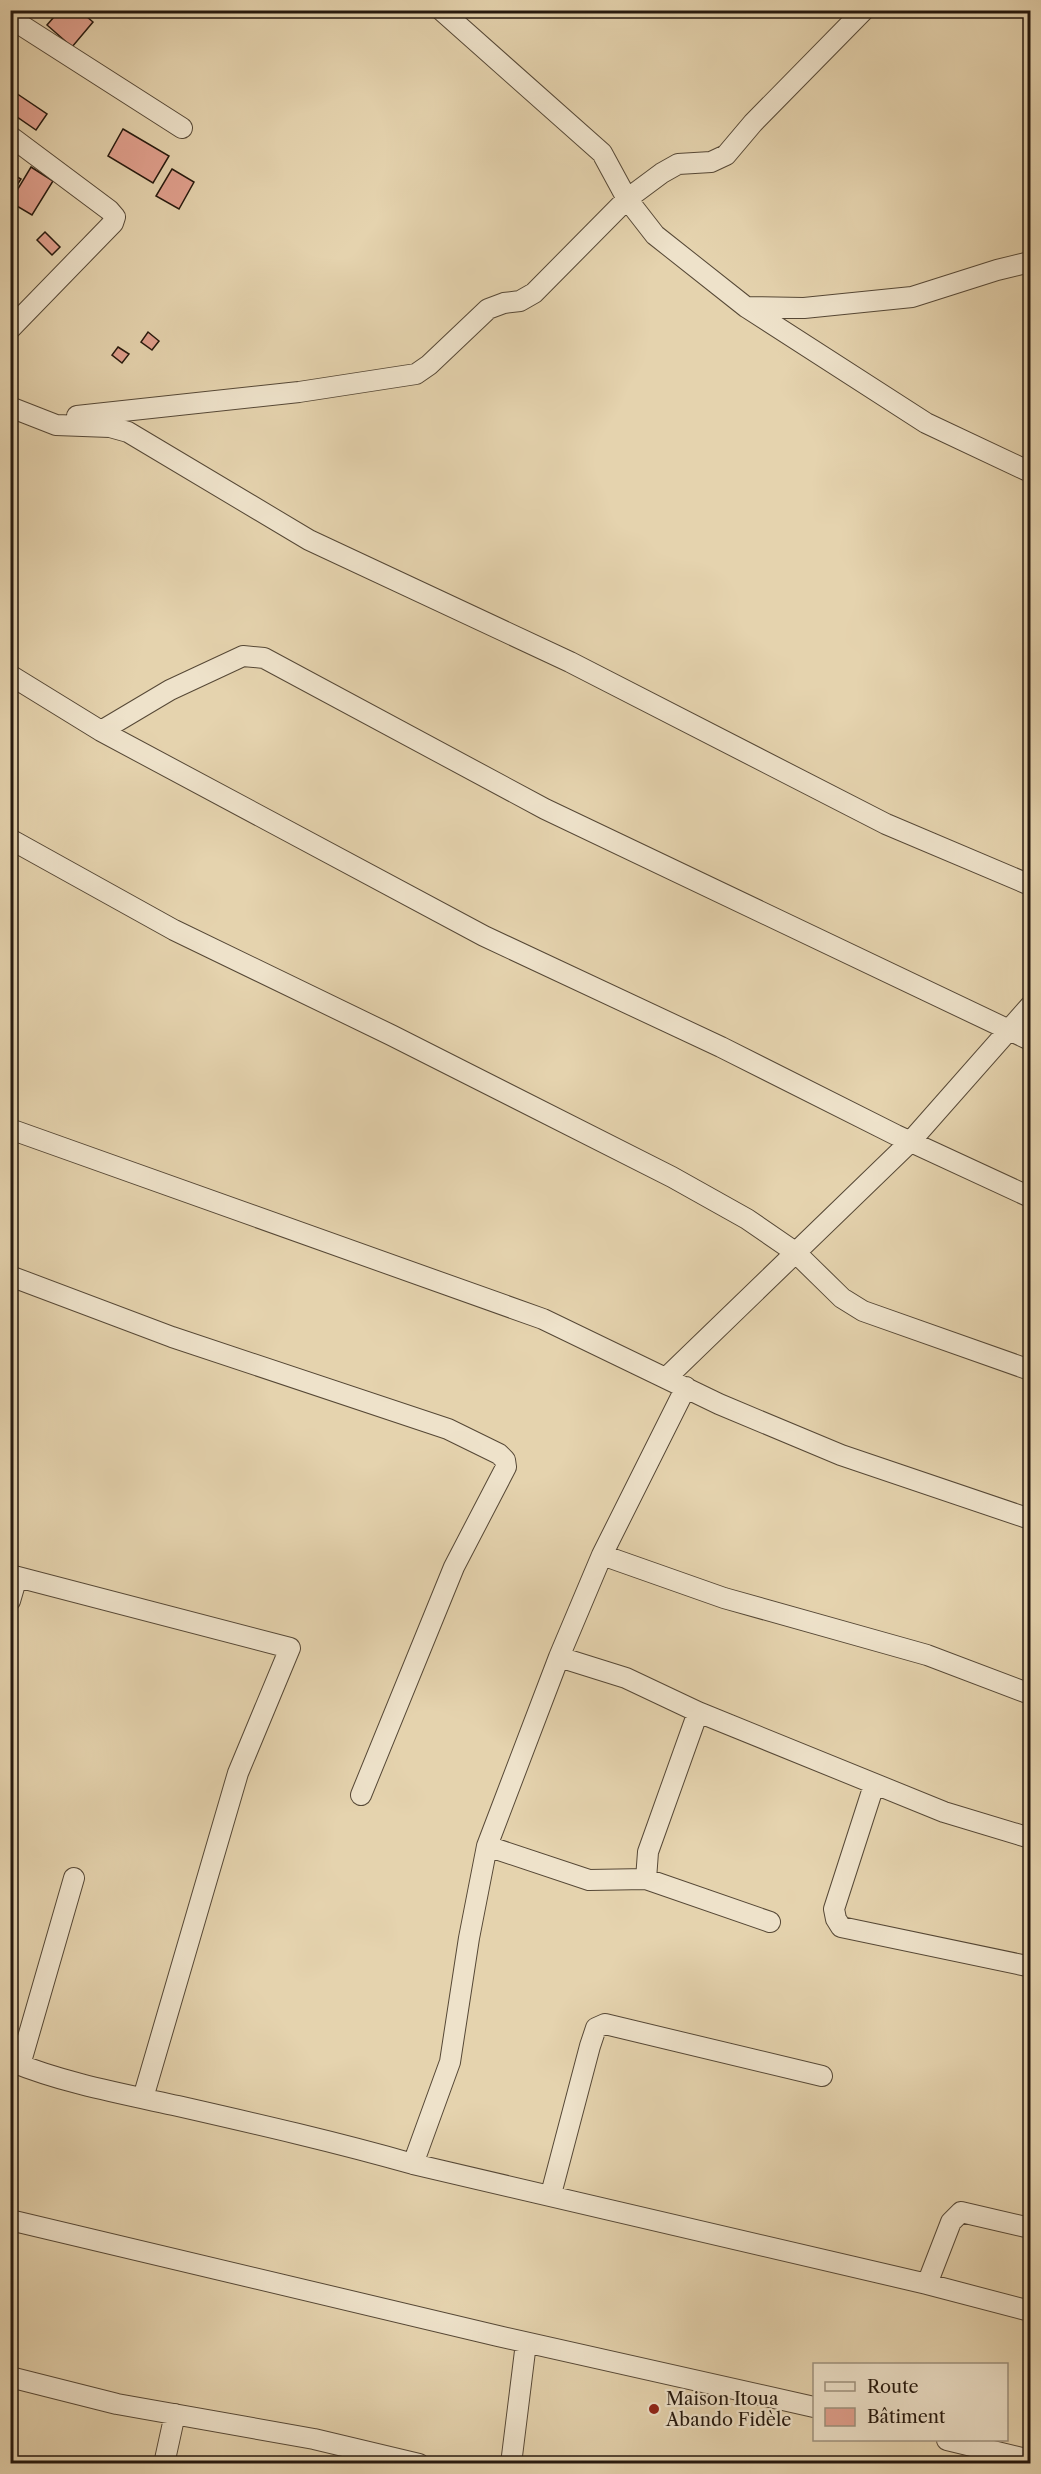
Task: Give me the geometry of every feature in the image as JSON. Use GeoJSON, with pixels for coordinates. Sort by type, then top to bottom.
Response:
{"type":"FeatureCollection","features":[{"type":"Feature","properties":{"kind":"street"},"geometry":{"type":"LineString","coordinates":[[441,10],[602,153],[627,199],[655,235],[746,307],[926,423],[1030,472]]}},
{"type":"Feature","properties":{"kind":"street"},"geometry":{"type":"LineString","coordinates":[[41,420],[299,392],[416,374],[429,365],[488,309],[520,301],[534,293],[627,199],[678,164],[711,162],[726,155],[753,123],[864,10]]}},
{"type":"Feature","properties":{"kind":"street"},"geometry":{"type":"LineString","coordinates":[[10,18],[182,128]]}},
{"type":"Feature","properties":{"kind":"street"},"geometry":{"type":"LineString","coordinates":[[10,136],[109,210],[115,217],[113,223],[10,329]]}},
{"type":"Feature","properties":{"kind":"street"},"geometry":{"type":"LineString","coordinates":[[746,307],[804,308],[912,297],[1030,262]]}},
{"type":"Feature","properties":{"kind":"street"},"geometry":{"type":"LineString","coordinates":[[10,407],[41,420],[68,427],[110,427],[128,432],[309,540],[570,662],[886,824],[1030,885]]}},
{"type":"Feature","properties":{"kind":"street"},"geometry":{"type":"LineString","coordinates":[[101,731],[170,690],[243,656],[264,658],[545,809],[1030,1040]]}},
{"type":"Feature","properties":{"kind":"street"},"geometry":{"type":"LineString","coordinates":[[10,675],[101,731],[484,936],[721,1047],[910,1142],[1030,1197]]}},
{"type":"Feature","properties":{"kind":"street"},"geometry":{"type":"LineString","coordinates":[[10,839],[174,930],[391,1035],[672,1177],[747,1219],[795,1252],[842,1298],[863,1311],[1030,1370]]}},
{"type":"Feature","properties":{"kind":"street"},"geometry":{"type":"LineString","coordinates":[[666,1378],[910,1142],[1030,1006]]}},
{"type":"Feature","properties":{"kind":"street"},"geometry":{"type":"LineString","coordinates":[[10,1129],[543,1319],[666,1378],[841,1455],[1030,1519]]}},
{"type":"Feature","properties":{"kind":"street"},"geometry":{"type":"LineString","coordinates":[[10,1276],[172,1337],[448,1430],[499,1454],[505,1460],[507,1467],[454,1567],[360,1795]]}},
{"type":"Feature","properties":{"kind":"street"},"geometry":{"type":"LineString","coordinates":[[413,2164],[450,2062],[469,1938],[487,1846],[559,1657],[602,1555],[686,1387]]}},
{"type":"Feature","properties":{"kind":"street"},"geometry":{"type":"LineString","coordinates":[[602,1555],[724,1598],[927,1655],[1030,1694]]}},
{"type":"Feature","properties":{"kind":"street"},"geometry":{"type":"LineString","coordinates":[[10,1601],[14,1576],[290,1648],[238,1773],[143,2098]]}},
{"type":"Feature","properties":{"kind":"street"},"geometry":{"type":"LineString","coordinates":[[559,1657],[627,1678],[698,1712],[799,1751],[874,1785],[944,1812],[1030,1838]]}},
{"type":"Feature","properties":{"kind":"street"},"geometry":{"type":"LineString","coordinates":[[646,1879],[648,1852],[698,1712]]}},
{"type":"Feature","properties":{"kind":"street"},"geometry":{"type":"LineString","coordinates":[[874,1785],[834,1909],[841,1927],[1027,1966]]}},
{"type":"Feature","properties":{"kind":"street"},"geometry":{"type":"LineString","coordinates":[[487,1846],[588,1880],[646,1879],[770,1922]]}},
{"type":"Feature","properties":{"kind":"street"},"geometry":{"type":"LineString","coordinates":[[74,1878],[15,2063],[143,2098],[331,2140],[413,2164],[550,2194],[927,2284],[1030,2311]]}},
{"type":"Feature","properties":{"kind":"street"},"geometry":{"type":"LineString","coordinates":[[550,2194],[590,2046],[597,2028],[605,2024],[822,2076]]}},
{"type":"Feature","properties":{"kind":"street"},"geometry":{"type":"LineString","coordinates":[[927,2284],[951,2223],[961,2212],[1030,2228]]}},
{"type":"Feature","properties":{"kind":"street"},"geometry":{"type":"LineString","coordinates":[[10,2220],[526,2343],[813,2407]]}},
{"type":"Feature","properties":{"kind":"street"},"geometry":{"type":"LineString","coordinates":[[511,2463],[526,2343]]}},
{"type":"Feature","properties":{"kind":"street"},"geometry":{"type":"LineString","coordinates":[[10,2376],[117,2404],[314,2439],[419,2463]]}},
{"type":"Feature","properties":{"kind":"street"},"geometry":{"type":"LineString","coordinates":[[164,2463],[175,2414]]}},
{"type":"Feature","properties":{"kind":"street"},"geometry":{"type":"LineString","coordinates":[[955,2441],[1030,2460]]}},
{"type":"Feature","properties":{"kind":"building"},"geometry":{"type":"Polygon","coordinates":[[[60,10],[79,10],[93,22],[72,47],[47,25],[60,10]]]}},
{"type":"Feature","properties":{"kind":"building"},"geometry":{"type":"Polygon","coordinates":[[[10,89],[47,114],[36,130],[10,112],[10,89]]]}},
{"type":"Feature","properties":{"kind":"building"},"geometry":{"type":"Polygon","coordinates":[[[123,129],[169,156],[153,183],[108,156],[123,129]]]}},
{"type":"Feature","properties":{"kind":"building"},"geometry":{"type":"Polygon","coordinates":[[[31,167],[53,181],[32,215],[10,202],[31,167]]]}},
{"type":"Feature","properties":{"kind":"building"},"geometry":{"type":"Polygon","coordinates":[[[172,169],[194,182],[179,209],[156,196],[172,169]]]}},
{"type":"Feature","properties":{"kind":"building"},"geometry":{"type":"Polygon","coordinates":[[[10,173],[21,179],[10,196],[10,173]]]}},
{"type":"Feature","properties":{"kind":"building"},"geometry":{"type":"Polygon","coordinates":[[[45,232],[60,247],[52,255],[37,240],[45,232]]]}},
{"type":"Feature","properties":{"kind":"building"},"geometry":{"type":"Polygon","coordinates":[[[148,332],[159,341],[152,350],[141,342],[148,332]]]}},
{"type":"Feature","properties":{"kind":"building"},"geometry":{"type":"Polygon","coordinates":[[[118,347],[129,354],[122,363],[112,355],[118,347]]]}},
{"type":"Feature","properties":{"kind":"place","name":"Maison Itoua Abando Fidèle"},"geometry":{"type":"Point","coordinates":[654,2409]}}]}
